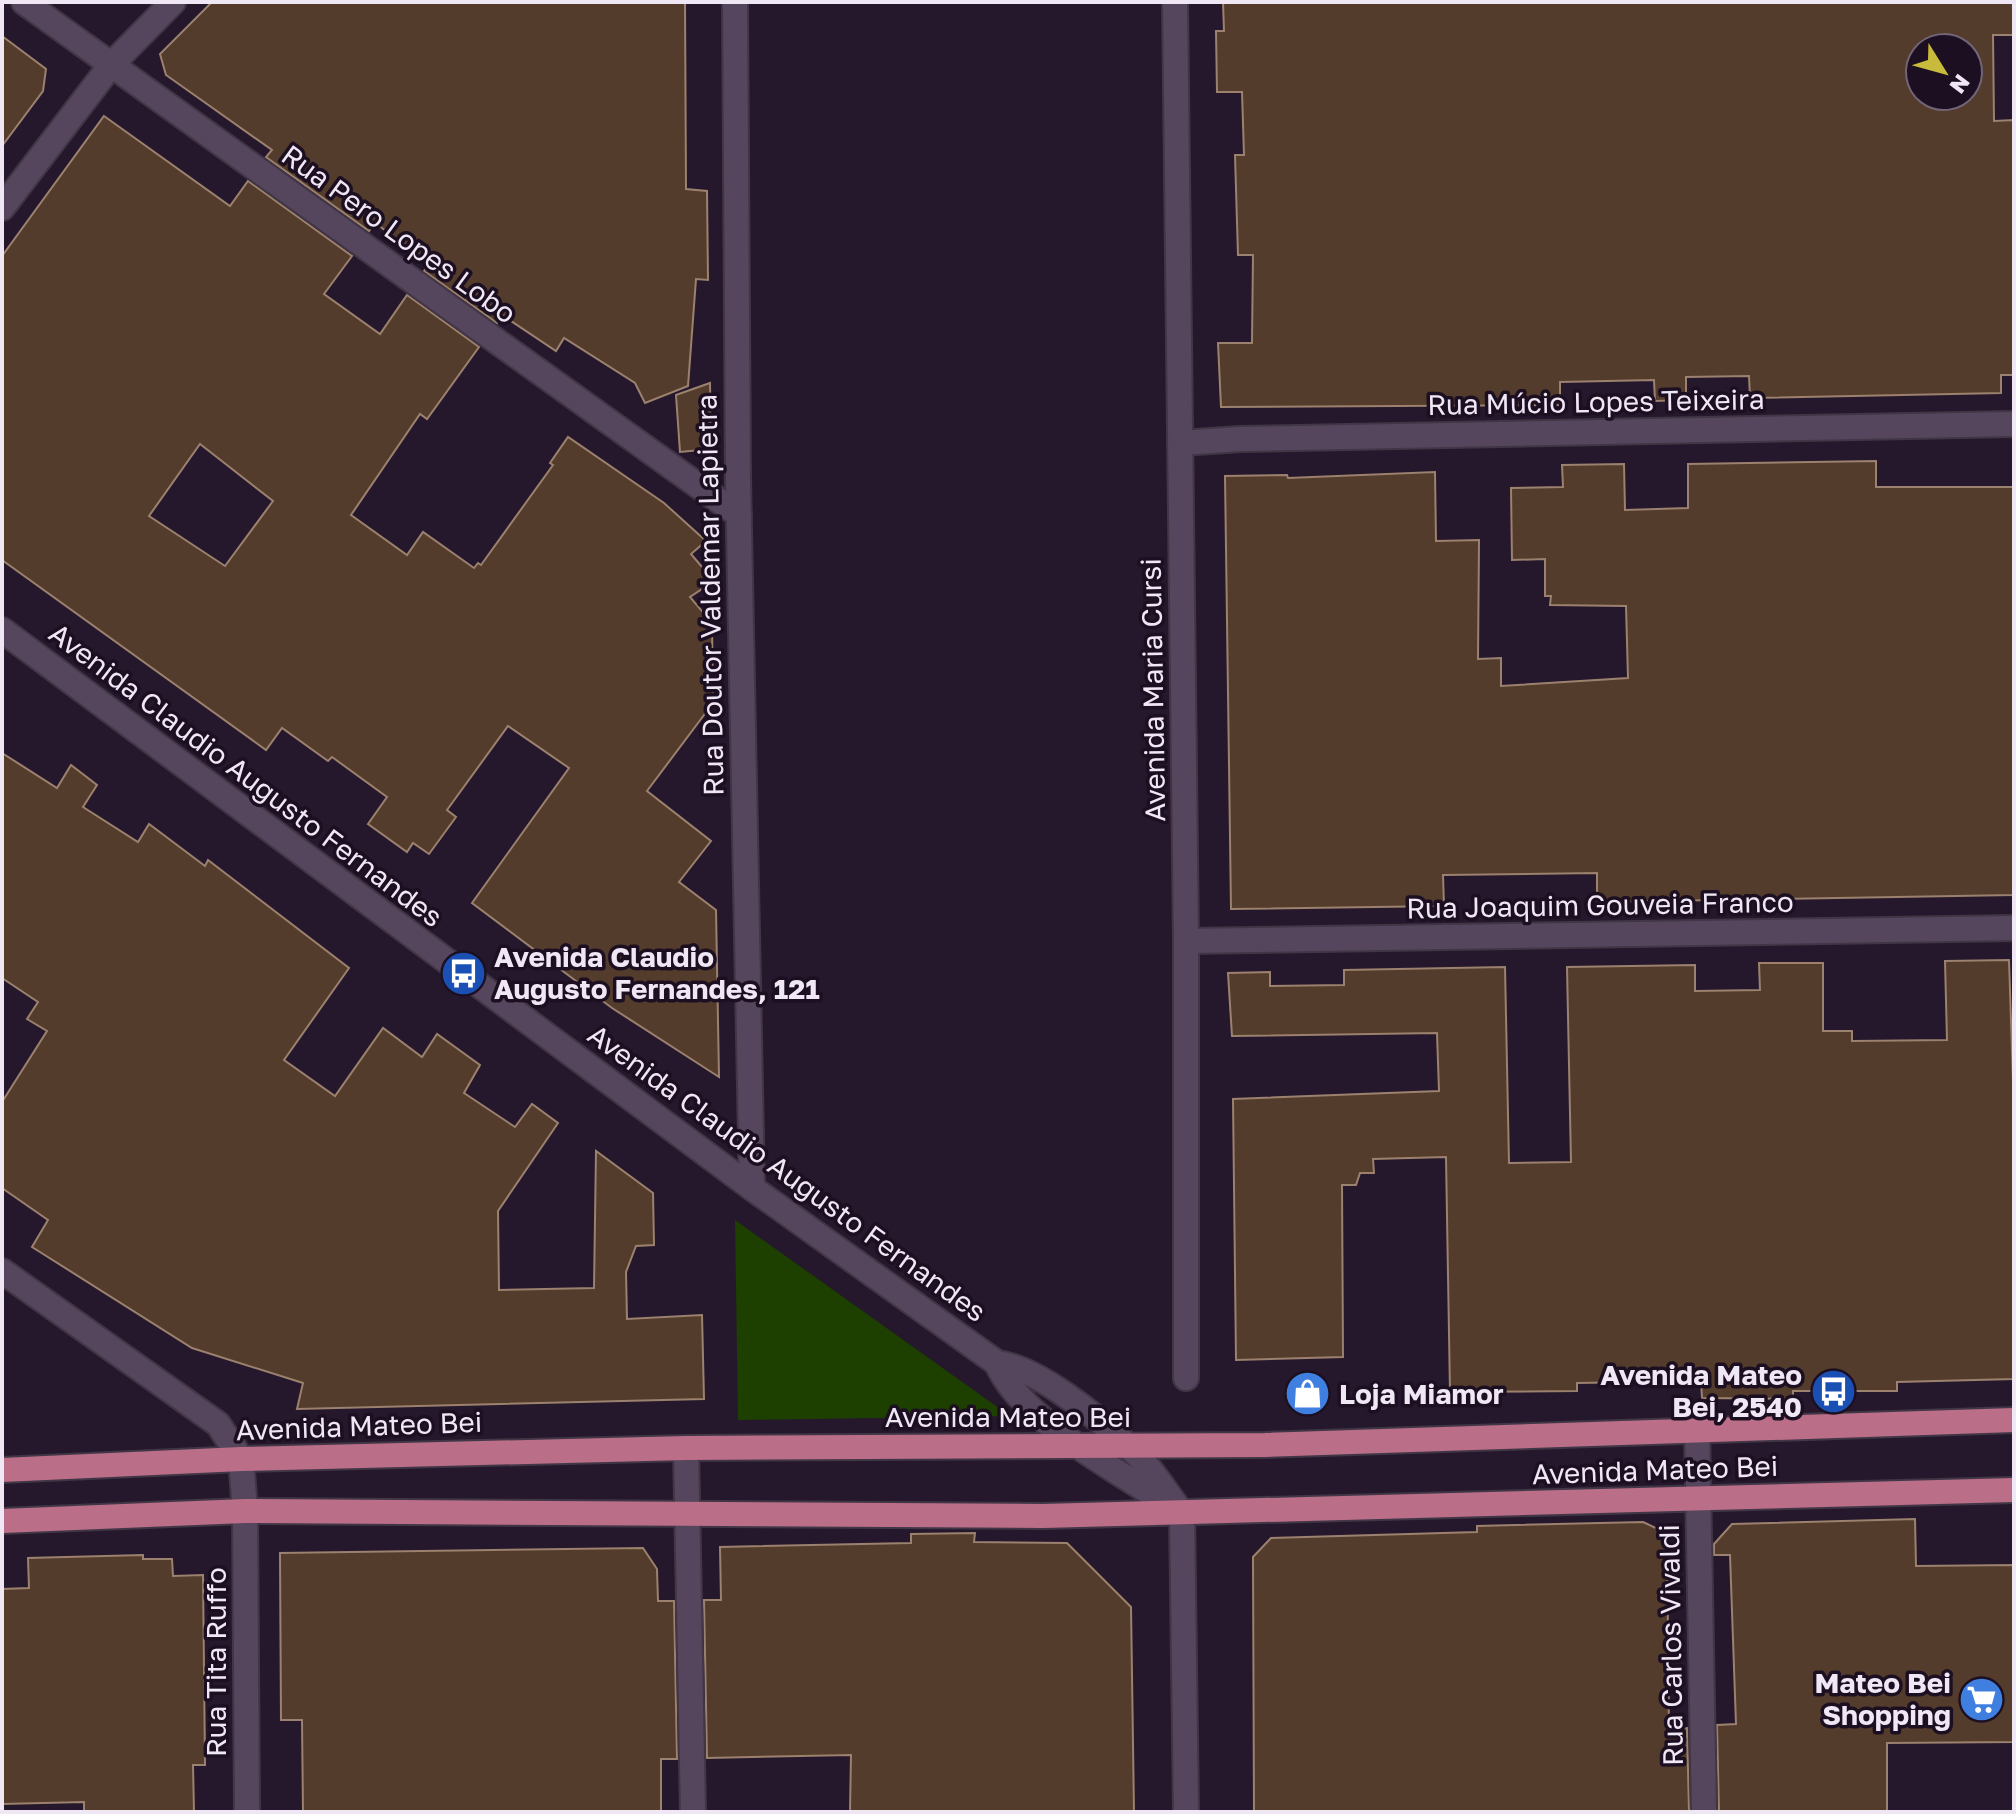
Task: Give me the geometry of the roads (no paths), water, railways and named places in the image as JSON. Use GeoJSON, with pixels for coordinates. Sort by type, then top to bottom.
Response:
{"type":"FeatureCollection","features":[{"type":"Feature","properties":{"kind":"main road","name":"Avenida Mateo Bei"},"geometry":{"type":"LineString","coordinates":[[2,1470],[241,1459],[686,1448],[1265,1445],[2014,1420]]}},
{"type":"Feature","properties":{"kind":"main road","name":"Avenida Mateo Bei"},"geometry":{"type":"LineString","coordinates":[[2,1521],[245,1511],[1043,1516],[2014,1490]]}},
{"type":"Feature","properties":{"kind":"street","name":"Rua Pero Lopes Lobo"},"geometry":{"type":"LineString","coordinates":[[24,2],[739,515]]}},
{"type":"Feature","properties":{"kind":"street"},"geometry":{"type":"LineString","coordinates":[[2,208],[111,65],[173,2]]}},
{"type":"Feature","properties":{"kind":"street","name":"Rua Doutor Valdemar Lapietra"},"geometry":{"type":"LineString","coordinates":[[735,2],[739,515],[752,1188]]}},
{"type":"Feature","properties":{"kind":"street","name":"Avenida Maria Cursi"},"geometry":{"type":"LineString","coordinates":[[1175,2],[1186,941],[1186,1378]]}},
{"type":"Feature","properties":{"kind":"street","name":"Rua Múcio Lopes Teixeira"},"geometry":{"type":"LineString","coordinates":[[1180,443],[1240,439],[2014,424]]}},
{"type":"Feature","properties":{"kind":"street","name":"Avenida Claudio Augusto Fernandes"},"geometry":{"type":"LineString","coordinates":[[2,630],[752,1188],[997,1363],[1010,1387],[1078,1446],[1182,1513]]}},
{"type":"Feature","properties":{"kind":"street","name":"Rua Joaquim Gouveia Franco"},"geometry":{"type":"LineString","coordinates":[[1186,941],[2014,928]]}},
{"type":"Feature","properties":{"kind":"street"},"geometry":{"type":"LineString","coordinates":[[2,1271],[218,1424],[241,1459]]}},
{"type":"Feature","properties":{"kind":"street","name":"Avenida Claudio Augusto Fernandes"},"geometry":{"type":"LineString","coordinates":[[997,1363],[1013,1365],[1043,1381],[1129,1446],[1182,1513]]}},
{"type":"Feature","properties":{"kind":"street","name":"Rua Carlos Vivaldi"},"geometry":{"type":"LineString","coordinates":[[1697,1429],[1704,1812]]}},
{"type":"Feature","properties":{"kind":"street"},"geometry":{"type":"LineString","coordinates":[[686,1448],[693,1812]]}},
{"type":"Feature","properties":{"kind":"street","name":"Rua Tita Ruffo"},"geometry":{"type":"LineString","coordinates":[[241,1459],[245,1511],[247,1812]]}},
{"type":"Feature","properties":{"kind":"street"},"geometry":{"type":"LineString","coordinates":[[1182,1513],[1186,1812]]}},
{"type":"Feature","properties":{"kind":"place","name":"Avenida Claudio Augusto Fernandes, 121"},"geometry":{"type":"Point","coordinates":[463,973]}},
{"type":"Feature","properties":{"kind":"place","name":"Avenida Mateo Bei, 2540"},"geometry":{"type":"Point","coordinates":[1833,1391]}},
{"type":"Feature","properties":{"kind":"place","name":"Loja Miamor"},"geometry":{"type":"Point","coordinates":[1308,1394]}},
{"type":"Feature","properties":{"kind":"place","name":"Mateo Bei Shopping"},"geometry":{"type":"Point","coordinates":[1982,1699]}}]}
